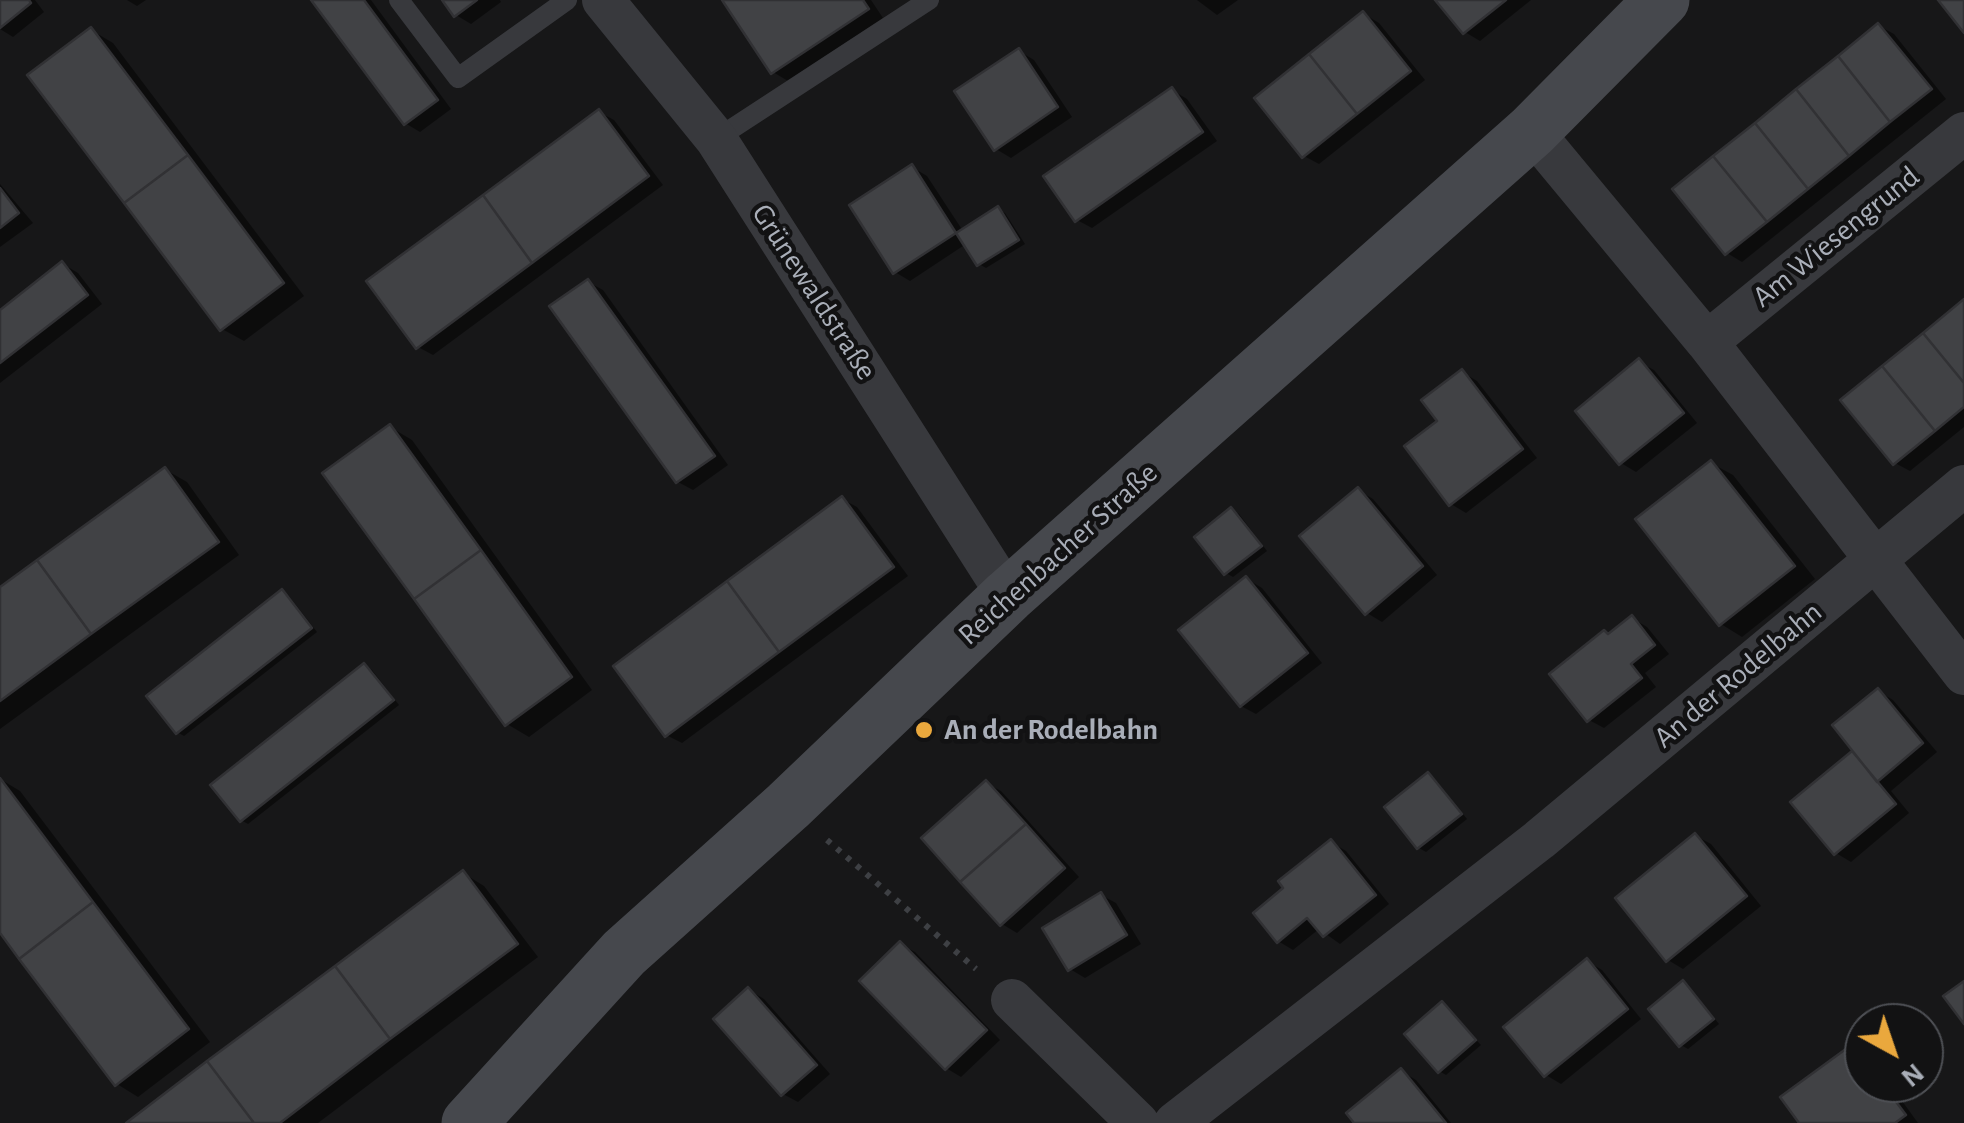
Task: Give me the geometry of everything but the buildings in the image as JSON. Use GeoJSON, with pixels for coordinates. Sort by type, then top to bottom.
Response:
{"type":"FeatureCollection","features":[{"type":"Feature","properties":{"kind":"main road","name":"Reichenbacher Straße"},"geometry":{"type":"LineString","coordinates":[[469,1123],[624,954],[788,806],[1008,596],[1532,132],[1662,0]]}},
{"type":"Feature","properties":{"kind":"street","name":"Grünewaldstraße"},"geometry":{"type":"LineString","coordinates":[[604,0],[716,139],[1008,596]]}},
{"type":"Feature","properties":{"kind":"street"},"geometry":{"type":"LineString","coordinates":[[1532,132],[1707,342],[1964,674]]}},
{"type":"Feature","properties":{"kind":"street","name":"Am Wiesengrund"},"geometry":{"type":"LineString","coordinates":[[1707,342],[1964,133]]}},
{"type":"Feature","properties":{"kind":"street"},"geometry":{"type":"LineString","coordinates":[[1877,561],[1964,486]]}},
{"type":"Feature","properties":{"kind":"street","name":"An der Rodelbahn"},"geometry":{"type":"LineString","coordinates":[[1175,1123],[1538,840],[1877,561]]}},
{"type":"Feature","properties":{"kind":"street"},"geometry":{"type":"LineString","coordinates":[[1012,1000],[1138,1123]]}},
{"type":"Feature","properties":{"kind":"lane"},"geometry":{"type":"LineString","coordinates":[[399,0],[458,78],[567,0]]}},
{"type":"Feature","properties":{"kind":"lane"},"geometry":{"type":"LineString","coordinates":[[716,139],[930,0]]}},
{"type":"Feature","properties":{"kind":"path"},"geometry":{"type":"LineString","coordinates":[[788,806],[1012,1000]]}},
{"type":"Feature","properties":{"kind":"place","name":"An der Rodelbahn"},"geometry":{"type":"Point","coordinates":[924,730]}}]}
